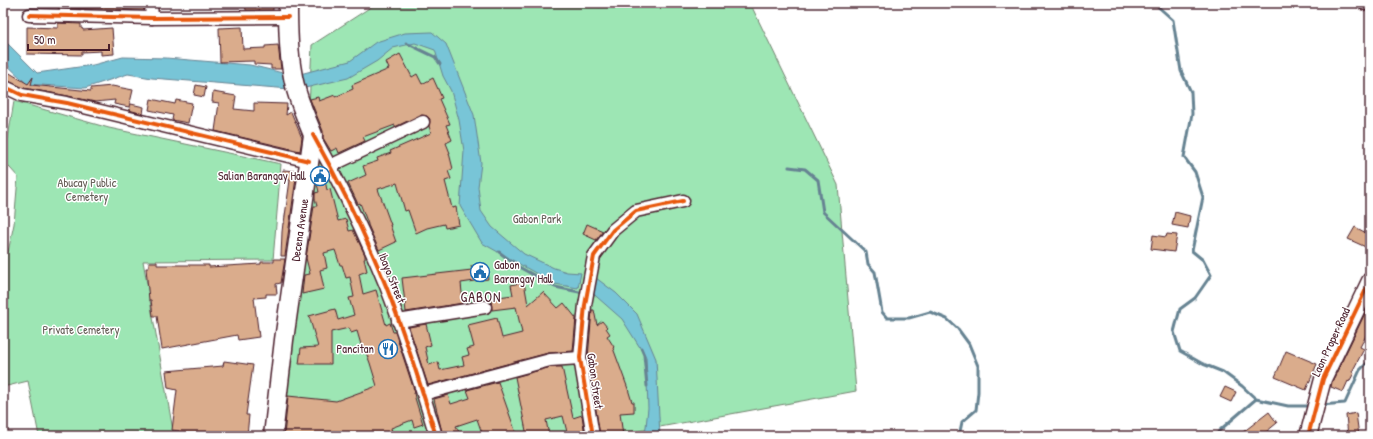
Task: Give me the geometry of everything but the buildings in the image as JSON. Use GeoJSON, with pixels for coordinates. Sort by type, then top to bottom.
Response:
{"type":"FeatureCollection","features":[{"type":"Feature","properties":{"kind":"main road","name":"Decena Avenue"},"geometry":{"type":"LineString","coordinates":[[273,436],[284,340],[313,135],[304,112],[292,71],[288,10]]}},
{"type":"Feature","properties":{"kind":"street"},"geometry":{"type":"LineString","coordinates":[[151,3],[152,18]]}},
{"type":"Feature","properties":{"kind":"street"},"geometry":{"type":"LineString","coordinates":[[1363,3],[1370,5]]}},
{"type":"Feature","properties":{"kind":"street"},"geometry":{"type":"LineString","coordinates":[[29,15],[152,18],[288,10]]}},
{"type":"Feature","properties":{"kind":"street"},"geometry":{"type":"LineString","coordinates":[[3,86],[22,95],[67,103],[309,162]]}},
{"type":"Feature","properties":{"kind":"street"},"geometry":{"type":"LineString","coordinates":[[330,166],[422,122]]}},
{"type":"Feature","properties":{"kind":"street","name":"Ibayo Street"},"geometry":{"type":"LineString","coordinates":[[313,135],[350,206],[386,286],[424,394],[436,436]]}},
{"type":"Feature","properties":{"kind":"street","name":"Gabon Street"},"geometry":{"type":"LineString","coordinates":[[593,436],[580,358],[585,305],[594,256],[613,230],[636,211],[683,200]]}},
{"type":"Feature","properties":{"kind":"street","name":"Laon Proper Road"},"geometry":{"type":"LineString","coordinates":[[1308,435],[1323,379],[1370,281]]}},
{"type":"Feature","properties":{"kind":"street"},"geometry":{"type":"LineString","coordinates":[[398,321],[484,307]]}},
{"type":"Feature","properties":{"kind":"street","name":"Gabon Street"},"geometry":{"type":"LineString","coordinates":[[424,394],[550,360],[580,358]]}},
{"type":"Feature","properties":{"kind":"green space","name":"Gabon Park"},"geometry":{"type":"Polygon","coordinates":[[[377,3],[584,3],[599,7],[620,3],[750,3],[838,185],[856,391],[638,431],[629,436],[280,436],[304,212],[312,45],[377,3]]]}},
{"type":"Feature","properties":{"kind":"green space"},"geometry":{"type":"Polygon","coordinates":[[[14,101],[109,128],[281,164],[273,260],[143,261],[174,436],[39,436],[28,381],[3,387],[3,252],[8,252],[14,224],[18,177],[3,160],[3,153],[8,138],[14,101]]]}},
{"type":"Feature","properties":{"kind":"water"},"geometry":{"type":"Polygon","coordinates":[[[432,32],[446,44],[474,115],[481,163],[478,187],[481,211],[492,227],[524,254],[554,268],[567,272],[581,273],[578,288],[555,284],[482,243],[460,206],[464,151],[459,120],[451,91],[443,76],[435,50],[415,43],[393,48],[377,61],[348,78],[305,88],[300,74],[350,61],[376,42],[405,33],[432,32]]]}},
{"type":"Feature","properties":{"kind":"water"},"geometry":{"type":"Polygon","coordinates":[[[3,39],[37,73],[93,65],[123,57],[166,58],[250,65],[287,74],[290,89],[152,78],[128,74],[85,88],[27,84],[3,61],[3,39]]]}},
{"type":"Feature","properties":{"kind":"water"},"geometry":{"type":"Polygon","coordinates":[[[592,275],[616,293],[637,314],[656,359],[660,436],[645,436],[648,408],[646,357],[622,319],[589,290],[592,275]]]}},
{"type":"Feature","properties":{"kind":"waterway"},"geometry":{"type":"LineString","coordinates":[[1154,3],[1173,20],[1181,71],[1191,92],[1192,114],[1184,157],[1195,172],[1203,197],[1192,251],[1203,260],[1211,275],[1195,298],[1180,309],[1174,332],[1180,351],[1203,364],[1223,372],[1256,399],[1215,436]]}},
{"type":"Feature","properties":{"kind":"waterway"},"geometry":{"type":"LineString","coordinates":[[406,43],[435,57],[440,64]]}},
{"type":"Feature","properties":{"kind":"waterway"},"geometry":{"type":"LineString","coordinates":[[789,167],[805,169],[818,180],[823,212],[866,252],[868,264],[875,272],[882,312],[887,318],[909,318],[930,312],[947,319],[958,329],[969,344],[978,366],[978,392],[976,410],[962,422],[959,436]]}},
{"type":"Feature","properties":{"kind":"waterway"},"geometry":{"type":"LineString","coordinates":[[499,252],[519,267],[555,287],[584,293]]}},
{"type":"Feature","properties":{"kind":"waterway"},"geometry":{"type":"LineString","coordinates":[[641,348],[644,355],[647,386]]}},
{"type":"Feature","properties":{"kind":"waterway"},"geometry":{"type":"LineString","coordinates":[[1321,405],[1345,403],[1360,370],[1370,360]]}},
{"type":"Feature","properties":{"kind":"waterway"},"geometry":{"type":"LineString","coordinates":[[1256,399],[1288,406],[1312,406]]}},
{"type":"Feature","properties":{"kind":"cycle path"},"geometry":{"type":"LineString","coordinates":[[29,15],[152,18],[288,17]]}},
{"type":"Feature","properties":{"kind":"cycle path"},"geometry":{"type":"LineString","coordinates":[[3,86],[22,95],[67,103],[309,161]]}},
{"type":"Feature","properties":{"kind":"cycle path"},"geometry":{"type":"LineString","coordinates":[[313,135],[352,209],[386,286],[400,323],[436,436]]}},
{"type":"Feature","properties":{"kind":"cycle path"},"geometry":{"type":"LineString","coordinates":[[593,436],[580,358],[585,305],[594,256],[613,230],[636,211],[683,201]]}},
{"type":"Feature","properties":{"kind":"cycle path"},"geometry":{"type":"LineString","coordinates":[[1308,436],[1323,379],[1370,281]]}},
{"type":"Feature","properties":{"kind":"place","name":"Salian Barangay Hall"},"geometry":{"type":"Point","coordinates":[320,176]}},
{"type":"Feature","properties":{"kind":"place","name":"Gabon Barangay Hall"},"geometry":{"type":"Point","coordinates":[480,272]}},
{"type":"Feature","properties":{"kind":"place","name":"Pancitan"},"geometry":{"type":"Point","coordinates":[388,349]}},
{"type":"Feature","properties":{"kind":"district","name":"GABON"},"geometry":{"type":"Point","coordinates":[481,297]}},
{"type":"Feature","properties":{"kind":"park label","name":"Abucay Public Cemetery"},"geometry":{"type":"Point","coordinates":[87,190]}},
{"type":"Feature","properties":{"kind":"park label","name":"Private Cemetery"},"geometry":{"type":"Point","coordinates":[81,330]}}]}
